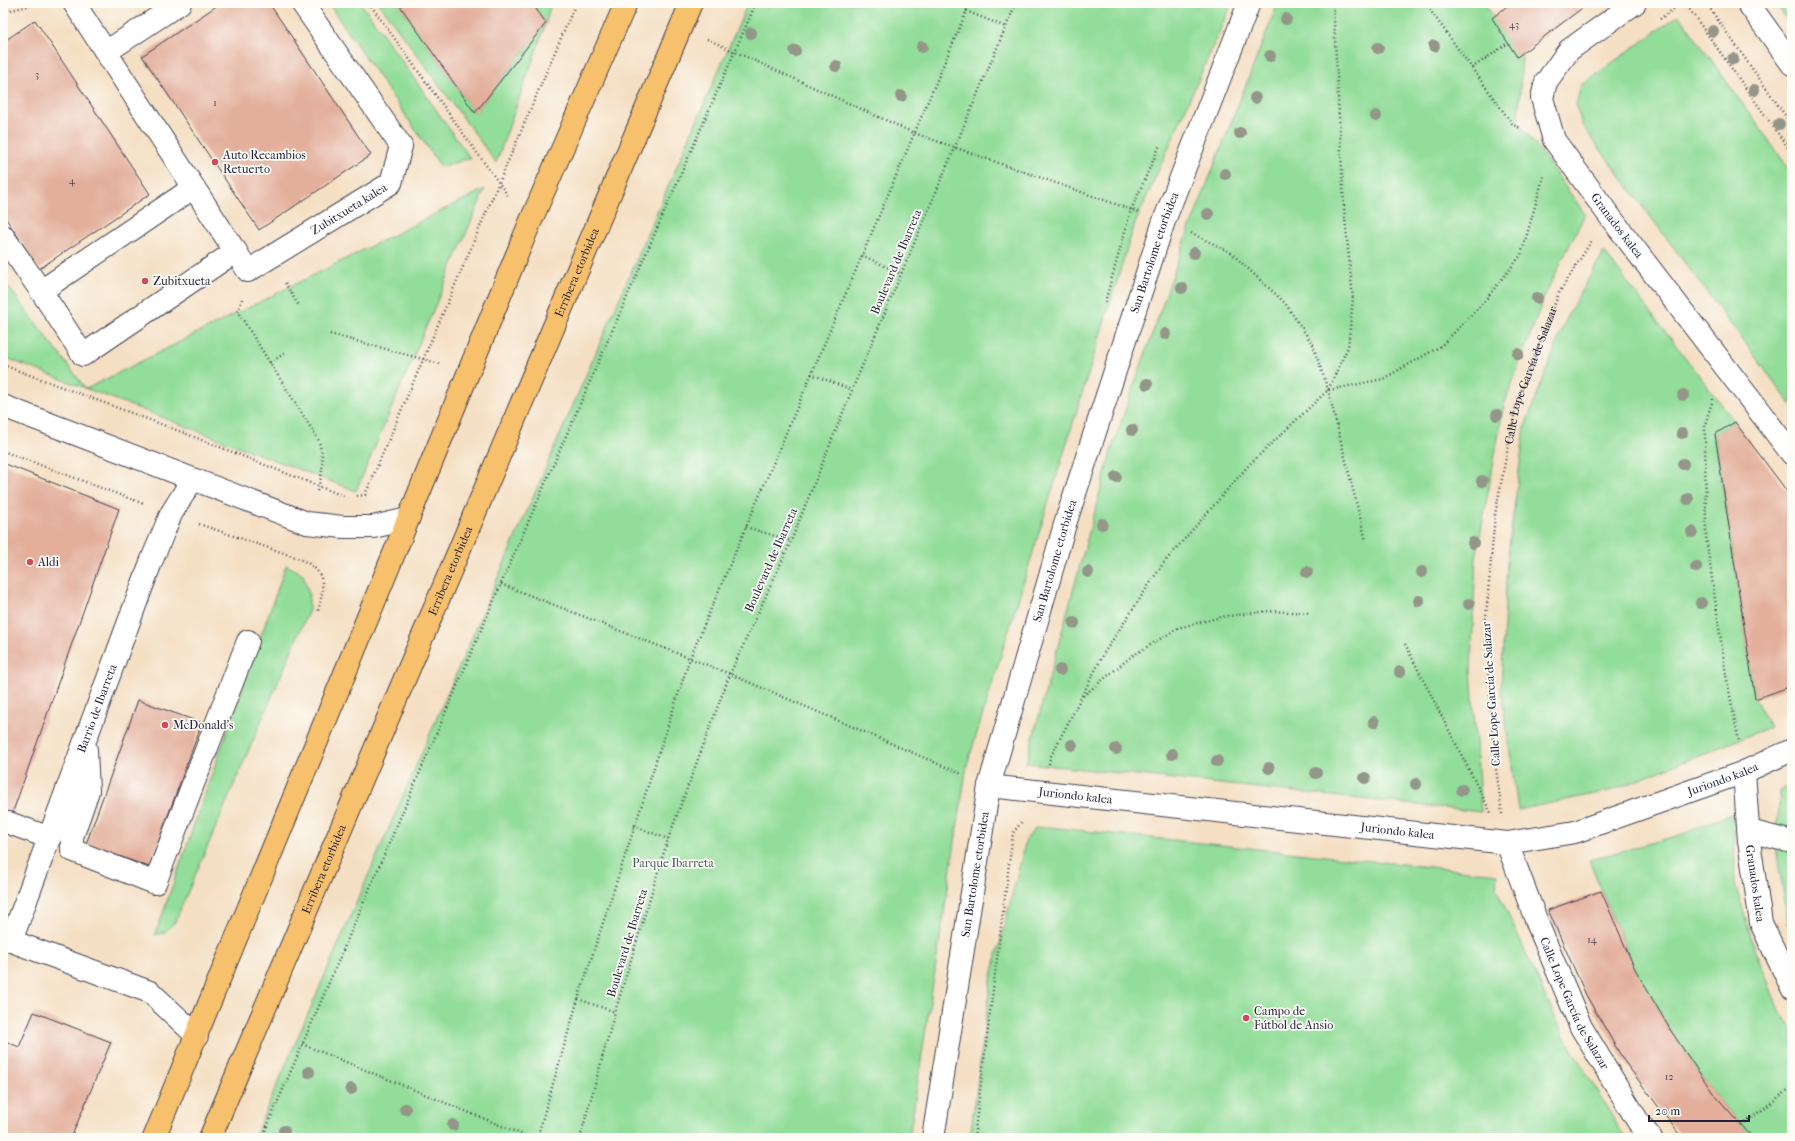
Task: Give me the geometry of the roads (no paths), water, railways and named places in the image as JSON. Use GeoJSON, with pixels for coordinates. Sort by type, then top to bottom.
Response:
{"type":"FeatureCollection","features":[{"type":"Feature","properties":{"kind":"main road"},"geometry":{"type":"LineString","coordinates":[[154,1138],[529,224],[626,3]]}},
{"type":"Feature","properties":{"kind":"main road","name":"Erribera etorbidea"},"geometry":{"type":"LineString","coordinates":[[210,1138],[691,3]]}},
{"type":"Feature","properties":{"kind":"street"},"geometry":{"type":"LineString","coordinates":[[3,236],[83,355],[236,251],[193,188],[74,3]]}},
{"type":"Feature","properties":{"kind":"street"},"geometry":{"type":"LineString","coordinates":[[106,52],[180,3]]}},
{"type":"Feature","properties":{"kind":"street","name":"Zubitxueta kalea"},"geometry":{"type":"LineString","coordinates":[[236,251],[248,271],[391,183],[401,146],[302,3]]}},
{"type":"Feature","properties":{"kind":"street","name":"San Bartolome etorbidea"},"geometry":{"type":"LineString","coordinates":[[933,1138],[989,786],[1066,521],[1164,222],[1249,3]]}},
{"type":"Feature","properties":{"kind":"street","name":"Granados kalea"},"geometry":{"type":"LineString","coordinates":[[1635,3],[1569,50],[1546,82],[1542,98],[1554,140],[1608,214],[1792,454]]}},
{"type":"Feature","properties":{"kind":"street"},"geometry":{"type":"LineString","coordinates":[[1748,3],[1792,64]]}},
{"type":"Feature","properties":{"kind":"street"},"geometry":{"type":"LineString","coordinates":[[41,291],[193,188]]}},
{"type":"Feature","properties":{"kind":"street"},"geometry":{"type":"LineString","coordinates":[[3,406],[307,523],[343,527],[373,527],[408,519]]}},
{"type":"Feature","properties":{"kind":"street","name":"Barrio de Ibarreta"},"geometry":{"type":"LineString","coordinates":[[192,480],[171,514],[151,562],[50,838],[7,939],[150,992],[197,1036]]}},
{"type":"Feature","properties":{"kind":"street"},"geometry":{"type":"LineString","coordinates":[[85,741],[88,791],[72,837],[72,850],[155,883],[248,641]]}},
{"type":"Feature","properties":{"kind":"street","name":"Juriondo kalea"},"geometry":{"type":"LineString","coordinates":[[989,786],[1507,843],[1575,832],[1744,772],[1792,750]]}},
{"type":"Feature","properties":{"kind":"street","name":"Granados kalea"},"geometry":{"type":"LineString","coordinates":[[1744,772],[1749,831],[1761,923],[1792,988]]}},
{"type":"Feature","properties":{"kind":"street"},"geometry":{"type":"LineString","coordinates":[[9,823],[50,838]]}},
{"type":"Feature","properties":{"kind":"street"},"geometry":{"type":"LineString","coordinates":[[1749,831],[1792,842]]}},
{"type":"Feature","properties":{"kind":"street","name":"Calle Lope García de Salazar"},"geometry":{"type":"LineString","coordinates":[[1507,843],[1538,925],[1581,1027],[1639,1124],[1651,1138]]}},
{"type":"Feature","properties":{"kind":"place","name":"Auto Recambios Retuerto"},"geometry":{"type":"Point","coordinates":[215,162]}},
{"type":"Feature","properties":{"kind":"place","name":"Zubitxueta"},"geometry":{"type":"Point","coordinates":[145,281]}},
{"type":"Feature","properties":{"kind":"place","name":"Aldi"},"geometry":{"type":"Point","coordinates":[30,562]}},
{"type":"Feature","properties":{"kind":"place","name":"McDonald's"},"geometry":{"type":"Point","coordinates":[165,725]}},
{"type":"Feature","properties":{"kind":"place","name":"Campo de Fútbol de Ansio"},"geometry":{"type":"Point","coordinates":[1246,1018]}},
{"type":"Feature","properties":{"kind":"park label","name":"Parque Ibarreta"},"geometry":{"type":"Point","coordinates":[673,863]}}]}
